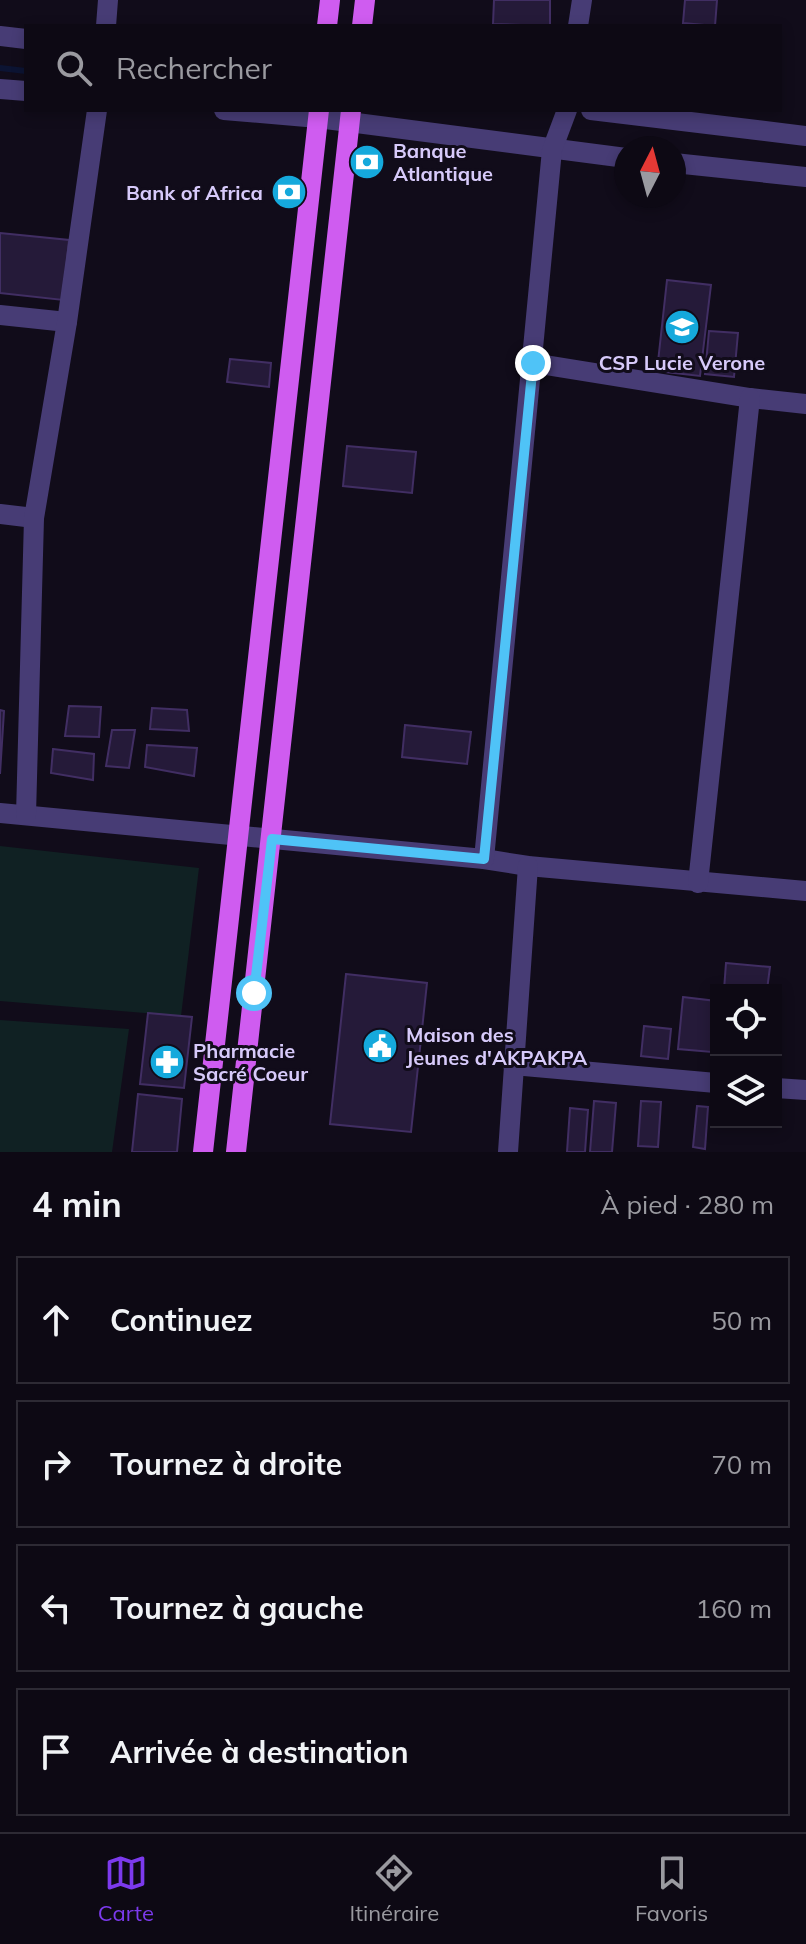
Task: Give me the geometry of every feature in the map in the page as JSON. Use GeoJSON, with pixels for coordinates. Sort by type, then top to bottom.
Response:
{"type":"FeatureCollection","features":[{"type":"Feature","properties":{"kind":"main road"},"geometry":{"type":"LineString","coordinates":[[327,24],[330,0]]}},
{"type":"Feature","properties":{"kind":"main road"},"geometry":{"type":"LineString","coordinates":[[362,24],[365,0]]}},
{"type":"Feature","properties":{"kind":"main road"},"geometry":{"type":"LineString","coordinates":[[203,1152],[319,114]]}},
{"type":"Feature","properties":{"kind":"main road"},"geometry":{"type":"LineString","coordinates":[[236,1152],[350,116]]}},
{"type":"Feature","properties":{"kind":"street"},"geometry":{"type":"LineString","coordinates":[[106,24],[108,0]]}},
{"type":"Feature","properties":{"kind":"street"},"geometry":{"type":"LineString","coordinates":[[578,24],[582,0]]}},
{"type":"Feature","properties":{"kind":"street"},"geometry":{"type":"LineString","coordinates":[[0,36],[24,39]]}},
{"type":"Feature","properties":{"kind":"street"},"geometry":{"type":"LineString","coordinates":[[0,89],[24,91]]}},
{"type":"Feature","properties":{"kind":"street"},"geometry":{"type":"LineString","coordinates":[[26,815],[34,518],[67,322],[97,112]]}},
{"type":"Feature","properties":{"kind":"street"},"geometry":{"type":"LineString","coordinates":[[272,112],[350,116],[552,150],[614,157]]}},
{"type":"Feature","properties":{"kind":"street"},"geometry":{"type":"LineString","coordinates":[[484,859],[552,150],[566,112]]}},
{"type":"Feature","properties":{"kind":"street"},"geometry":{"type":"LineString","coordinates":[[608,112],[806,136]]}},
{"type":"Feature","properties":{"kind":"street"},"geometry":{"type":"LineString","coordinates":[[686,164],[806,177]]}},
{"type":"Feature","properties":{"kind":"street"},"geometry":{"type":"LineString","coordinates":[[0,315],[67,322]]}},
{"type":"Feature","properties":{"kind":"street"},"geometry":{"type":"LineString","coordinates":[[533,363],[806,404]]}},
{"type":"Feature","properties":{"kind":"street"},"geometry":{"type":"LineString","coordinates":[[698,883],[750,398]]}},
{"type":"Feature","properties":{"kind":"street"},"geometry":{"type":"LineString","coordinates":[[0,514],[34,518]]}},
{"type":"Feature","properties":{"kind":"street"},"geometry":{"type":"LineString","coordinates":[[0,813],[484,859],[698,883],[806,891]]}},
{"type":"Feature","properties":{"kind":"street"},"geometry":{"type":"LineString","coordinates":[[508,1152],[528,866]]}},
{"type":"Feature","properties":{"kind":"street"},"geometry":{"type":"LineString","coordinates":[[513,1065],[710,1082]]}},
{"type":"Feature","properties":{"kind":"street"},"geometry":{"type":"LineString","coordinates":[[782,1088],[806,1090]]}},
{"type":"Feature","properties":{"kind":"shaded area"},"geometry":{"type":"Polygon","coordinates":[[[0,846],[199,868],[181,1016],[0,1001],[0,846]]]}},
{"type":"Feature","properties":{"kind":"shaded area"},"geometry":{"type":"Polygon","coordinates":[[[0,1020],[129,1029],[112,1152],[0,1152],[0,1020]]]}},
{"type":"Feature","properties":{"kind":"building"},"geometry":{"type":"Polygon","coordinates":[[[494,0],[550,0],[550,24],[493,24],[494,0]]]}},
{"type":"Feature","properties":{"kind":"building"},"geometry":{"type":"Polygon","coordinates":[[[685,0],[717,0],[715,24],[683,23],[685,0]]]}},
{"type":"Feature","properties":{"kind":"building"},"geometry":{"type":"Polygon","coordinates":[[[0,233],[69,240],[63,300],[0,293],[0,233]]]}},
{"type":"Feature","properties":{"kind":"building"},"geometry":{"type":"Polygon","coordinates":[[[667,280],[711,285],[700,376],[657,371],[667,280]]]}},
{"type":"Feature","properties":{"kind":"building"},"geometry":{"type":"Polygon","coordinates":[[[709,331],[738,333],[734,377],[705,374],[709,331]]]}},
{"type":"Feature","properties":{"kind":"building"},"geometry":{"type":"Polygon","coordinates":[[[230,359],[271,363],[269,387],[227,382],[230,359]]]}},
{"type":"Feature","properties":{"kind":"building"},"geometry":{"type":"Polygon","coordinates":[[[347,446],[416,452],[412,493],[343,486],[347,446]]]}},
{"type":"Feature","properties":{"kind":"building"},"geometry":{"type":"Polygon","coordinates":[[[69,706],[101,707],[99,737],[65,736],[69,706]]]}},
{"type":"Feature","properties":{"kind":"building"},"geometry":{"type":"Polygon","coordinates":[[[152,708],[187,710],[189,731],[150,729],[152,708]]]}},
{"type":"Feature","properties":{"kind":"building"},"geometry":{"type":"Polygon","coordinates":[[[0,710],[4,711],[0,774],[0,710]]]}},
{"type":"Feature","properties":{"kind":"building"},"geometry":{"type":"Polygon","coordinates":[[[405,725],[471,732],[467,764],[402,757],[405,725]]]}},
{"type":"Feature","properties":{"kind":"building"},"geometry":{"type":"Polygon","coordinates":[[[112,730],[135,730],[129,768],[106,766],[112,730]]]}},
{"type":"Feature","properties":{"kind":"building"},"geometry":{"type":"Polygon","coordinates":[[[147,745],[197,748],[194,776],[145,767],[147,745]]]}},
{"type":"Feature","properties":{"kind":"building"},"geometry":{"type":"Polygon","coordinates":[[[53,749],[94,754],[93,780],[51,773],[53,749]]]}},
{"type":"Feature","properties":{"kind":"building"},"geometry":{"type":"Polygon","coordinates":[[[726,963],[770,967],[768,984],[724,984],[726,963]]]}},
{"type":"Feature","properties":{"kind":"building"},"geometry":{"type":"Polygon","coordinates":[[[346,974],[427,983],[411,1132],[330,1124],[346,974]]]}},
{"type":"Feature","properties":{"kind":"building"},"geometry":{"type":"Polygon","coordinates":[[[683,997],[710,1000],[710,1052],[678,1049],[683,997]]]}},
{"type":"Feature","properties":{"kind":"building"},"geometry":{"type":"Polygon","coordinates":[[[148,1013],[192,1017],[184,1088],[140,1084],[148,1013]]]}},
{"type":"Feature","properties":{"kind":"building"},"geometry":{"type":"Polygon","coordinates":[[[644,1026],[671,1029],[668,1059],[641,1056],[644,1026]]]}},
{"type":"Feature","properties":{"kind":"building"},"geometry":{"type":"Polygon","coordinates":[[[138,1094],[182,1099],[177,1152],[132,1152],[138,1094]]]}},
{"type":"Feature","properties":{"kind":"building"},"geometry":{"type":"Polygon","coordinates":[[[594,1101],[616,1103],[612,1152],[590,1152],[594,1101]]]}},
{"type":"Feature","properties":{"kind":"building"},"geometry":{"type":"Polygon","coordinates":[[[641,1101],[661,1102],[658,1147],[638,1146],[641,1101]]]}},
{"type":"Feature","properties":{"kind":"building"},"geometry":{"type":"Polygon","coordinates":[[[697,1106],[708,1107],[705,1149],[693,1147],[697,1106]]]}},
{"type":"Feature","properties":{"kind":"building"},"geometry":{"type":"Polygon","coordinates":[[[570,1108],[588,1110],[585,1152],[567,1152],[570,1108]]]}},
{"type":"Feature","properties":{"kind":"waterway"},"geometry":{"type":"LineString","coordinates":[[0,68],[24,71]]}},
{"type":"Feature","properties":{"kind":"place","name":"Banque Atlantique"},"geometry":{"type":"Point","coordinates":[367,162]}},
{"type":"Feature","properties":{"kind":"place","name":"Bank of Africa"},"geometry":{"type":"Point","coordinates":[289,192]}},
{"type":"Feature","properties":{"kind":"place","name":"CSP Lucie Verone"},"geometry":{"type":"Point","coordinates":[682,327]}},
{"type":"Feature","properties":{"kind":"place","name":"Maison des Jeunes d'AKPAKPA"},"geometry":{"type":"Point","coordinates":[380,1046]}},
{"type":"Feature","properties":{"kind":"place","name":"Pharmacie Sacré Coeur"},"geometry":{"type":"Point","coordinates":[167,1062]}},
{"type":"Feature","properties":{"kind":"route"},"geometry":{"type":"LineString","coordinates":[[254,993],[272,839],[484,859],[533,363]]}}]}
